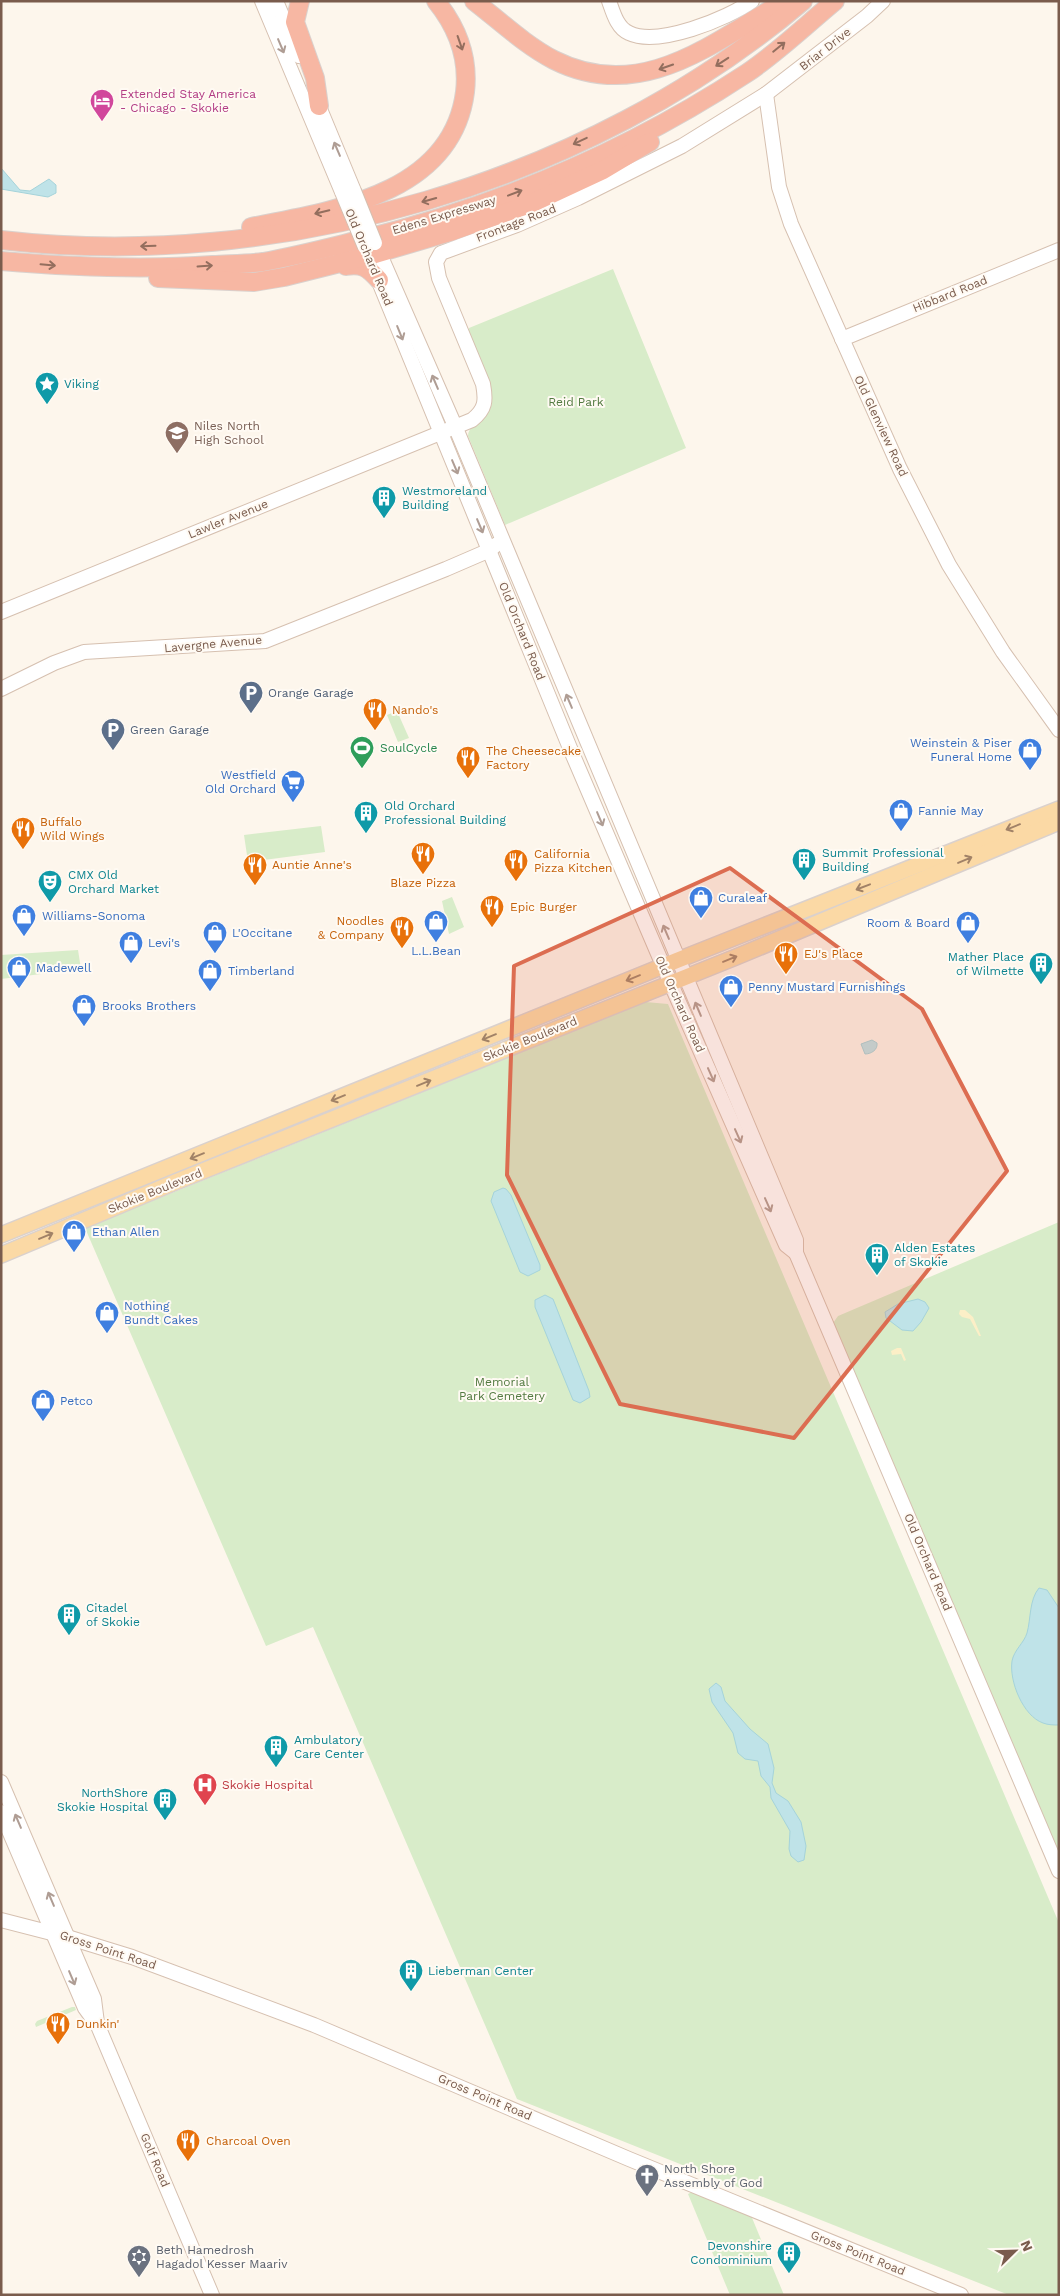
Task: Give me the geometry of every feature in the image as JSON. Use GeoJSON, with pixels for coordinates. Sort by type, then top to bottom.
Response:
{"type":"FeatureCollection","features":[{"type":"Feature","properties":{"kind":"highway"},"geometry":{"type":"LineString","coordinates":[[300,1],[295,22],[315,78],[319,106]]}},
{"type":"Feature","properties":{"kind":"highway"},"geometry":{"type":"LineString","coordinates":[[196,243],[231,231],[333,209],[366,198],[388,190],[412,177],[437,157],[448,143],[458,123],[466,84],[465,64],[458,37],[449,18],[436,1]]}},
{"type":"Feature","properties":{"kind":"highway"},"geometry":{"type":"LineString","coordinates":[[474,1],[552,59],[583,71],[621,76],[655,70],[694,55],[785,1]]}},
{"type":"Feature","properties":{"kind":"highway","name":"Edens Expressway"},"geometry":{"type":"LineString","coordinates":[[1,240],[144,246],[196,243],[297,232],[382,213],[441,196],[549,156],[646,108],[733,54],[803,1]]}},
{"type":"Feature","properties":{"kind":"highway","name":"Edens Expressway"},"geometry":{"type":"LineString","coordinates":[[1,261],[86,267],[175,268],[261,262],[400,230],[517,192],[606,153],[676,116],[749,71],[835,1]]}},
{"type":"Feature","properties":{"kind":"highway"},"geometry":{"type":"LineString","coordinates":[[284,278],[372,250],[453,231],[530,204],[603,170],[699,113],[749,71]]}},
{"type":"Feature","properties":{"kind":"highway"},"geometry":{"type":"LineString","coordinates":[[86,267],[122,276],[254,282],[296,277],[357,264],[370,270],[378,280]]}},
{"type":"Feature","properties":{"kind":"main road","name":"Old Orchard Road"},"geometry":{"type":"LineString","coordinates":[[262,1],[372,250],[455,426],[796,1240],[796,1254],[1059,1871]]}},
{"type":"Feature","properties":{"kind":"main road","name":"Old Orchard Road"},"geometry":{"type":"LineString","coordinates":[[276,1],[319,106],[348,192]]}},
{"type":"Feature","properties":{"kind":"main road"},"geometry":{"type":"LineString","coordinates":[[609,1],[616,19],[628,33],[640,36],[678,32],[723,18],[752,1]]}},
{"type":"Feature","properties":{"kind":"main road","name":"Briar Drive"},"geometry":{"type":"LineString","coordinates":[[766,94],[867,16],[883,1]]}},
{"type":"Feature","properties":{"kind":"main road","name":"Old Glenview Road"},"geometry":{"type":"LineString","coordinates":[[766,94],[781,196],[790,224],[900,469],[949,565],[1003,652],[1059,730]]}},
{"type":"Feature","properties":{"kind":"main road","name":"Frontage Road"},"geometry":{"type":"LineString","coordinates":[[455,426],[472,420],[480,414],[485,406],[486,397],[483,384],[439,278],[436,262],[440,252],[517,225],[635,172],[682,146],[766,94]]}},
{"type":"Feature","properties":{"kind":"main road","name":"Old Orchard Road"},"geometry":{"type":"LineString","coordinates":[[372,250],[378,280],[535,664],[670,983],[786,1245],[796,1254]]}},
{"type":"Feature","properties":{"kind":"main road","name":"Hibbard Road"},"geometry":{"type":"LineString","coordinates":[[842,339],[1059,250]]}},
{"type":"Feature","properties":{"kind":"main road","name":"Lawler Avenue"},"geometry":{"type":"LineString","coordinates":[[1,612],[455,426]]}},
{"type":"Feature","properties":{"kind":"main road","name":"Lavergne Avenue"},"geometry":{"type":"LineString","coordinates":[[1,689],[54,663],[84,652],[265,641],[490,550],[502,539]]}},
{"type":"Feature","properties":{"kind":"main road","name":"Skokie Boulevard"},"geometry":{"type":"LineString","coordinates":[[1,1236],[663,966],[1059,809]]}},
{"type":"Feature","properties":{"kind":"main road","name":"Skokie Boulevard"},"geometry":{"type":"LineString","coordinates":[[1,1255],[173,1183],[685,977],[1059,822]]}},
{"type":"Feature","properties":{"kind":"main road","name":"Golf Road"},"geometry":{"type":"LineString","coordinates":[[1,1782],[60,1935],[85,2008],[98,2026],[212,2295]]}},
{"type":"Feature","properties":{"kind":"main road","name":"Golf Road"},"geometry":{"type":"LineString","coordinates":[[1,1812],[60,1935]]}},
{"type":"Feature","properties":{"kind":"main road","name":"Gross Point Road"},"geometry":{"type":"LineString","coordinates":[[1,1920],[60,1935],[139,1959],[314,2025],[629,2159],[961,2295]]}},
{"type":"Feature","properties":{"kind":"highlighted area"},"geometry":{"type":"Polygon","coordinates":[[[730,868],[922,1009],[1007,1171],[794,1438],[620,1404],[507,1175],[514,966],[730,868]]]}},
{"type":"Feature","properties":{"kind":"green space","name":"Reid Park"},"geometry":{"type":"Polygon","coordinates":[[[613,269],[686,448],[505,525],[468,436],[472,427],[488,412],[492,402],[489,383],[475,356],[469,338],[469,328],[613,269]]]}},
{"type":"Feature","properties":{"kind":"green space"},"geometry":{"type":"Polygon","coordinates":[[[397,711],[409,738],[398,742],[387,715],[397,711]]]}},
{"type":"Feature","properties":{"kind":"green space"},"geometry":{"type":"Polygon","coordinates":[[[321,826],[325,852],[248,862],[244,835],[321,826]]]}},
{"type":"Feature","properties":{"kind":"green space"},"geometry":{"type":"Polygon","coordinates":[[[452,897],[464,927],[449,934],[442,901],[452,897]]]}},
{"type":"Feature","properties":{"kind":"green space"},"geometry":{"type":"Polygon","coordinates":[[[78,950],[81,969],[1,979],[1,955],[78,950]]]}},
{"type":"Feature","properties":{"kind":"green space","name":"Memorial Park Cemetery"},"geometry":{"type":"Polygon","coordinates":[[[646,1002],[668,1004],[1059,1923],[1059,2295],[1009,2295],[517,2099],[313,1627],[266,1646],[85,1228],[646,1002]]]}},
{"type":"Feature","properties":{"kind":"green space"},"geometry":{"type":"Polygon","coordinates":[[[1059,1222],[1059,1855],[833,1323],[838,1316],[1059,1222]]]}},
{"type":"Feature","properties":{"kind":"green space"},"geometry":{"type":"Polygon","coordinates":[[[75,2007],[76,2010],[36,2027],[37,2021],[75,2007]]]}},
{"type":"Feature","properties":{"kind":"green space"},"geometry":{"type":"Polygon","coordinates":[[[694,2191],[750,2213],[784,2295],[730,2295],[688,2194],[694,2191]]]}},
{"type":"Feature","properties":{"kind":"sand"},"geometry":{"type":"Polygon","coordinates":[[[960,1310],[965,1310],[973,1317],[981,1336],[979,1336],[970,1319],[959,1314],[960,1310]]]}},
{"type":"Feature","properties":{"kind":"sand"},"geometry":{"type":"Polygon","coordinates":[[[901,1348],[906,1360],[904,1361],[901,1354],[892,1355],[891,1351],[901,1348]]]}},
{"type":"Feature","properties":{"kind":"water"},"geometry":{"type":"Polygon","coordinates":[[[1,168],[20,190],[30,191],[49,179],[56,185],[56,193],[48,197],[1,189],[1,168]]]}},
{"type":"Feature","properties":{"kind":"water"},"geometry":{"type":"Polygon","coordinates":[[[872,1040],[877,1043],[875,1050],[865,1054],[861,1044],[872,1040]]]}},
{"type":"Feature","properties":{"kind":"water"},"geometry":{"type":"Polygon","coordinates":[[[503,1188],[511,1195],[540,1265],[540,1270],[528,1276],[520,1272],[491,1201],[494,1192],[503,1188]]]}},
{"type":"Feature","properties":{"kind":"water"},"geometry":{"type":"Polygon","coordinates":[[[545,1295],[553,1299],[589,1391],[590,1397],[580,1403],[573,1400],[535,1307],[535,1300],[545,1295]]]}},
{"type":"Feature","properties":{"kind":"water"},"geometry":{"type":"Polygon","coordinates":[[[918,1299],[925,1302],[929,1308],[913,1331],[902,1330],[886,1318],[885,1312],[898,1304],[918,1299]]]}},
{"type":"Feature","properties":{"kind":"water"},"geometry":{"type":"Polygon","coordinates":[[[1039,1588],[1047,1590],[1059,1608],[1059,1725],[1043,1723],[1029,1713],[1019,1697],[1013,1678],[1013,1657],[1027,1633],[1033,1598],[1039,1588]]]}},
{"type":"Feature","properties":{"kind":"water"},"geometry":{"type":"Polygon","coordinates":[[[716,1683],[721,1687],[725,1701],[750,1729],[768,1744],[774,1768],[772,1783],[776,1793],[788,1801],[801,1822],[806,1846],[804,1860],[798,1862],[791,1856],[789,1849],[790,1831],[771,1798],[770,1787],[761,1776],[758,1761],[745,1759],[738,1753],[733,1733],[712,1702],[709,1689],[716,1683]]]}},
{"type":"Feature","properties":{"kind":"place","name":"Extended Stay America - Chicago - Skokie"},"geometry":{"type":"Point","coordinates":[102,122]}},
{"type":"Feature","properties":{"kind":"place","name":"Viking"},"geometry":{"type":"Point","coordinates":[47,405]}},
{"type":"Feature","properties":{"kind":"place","name":"Niles North High School"},"geometry":{"type":"Point","coordinates":[177,454]}},
{"type":"Feature","properties":{"kind":"place","name":"Westmoreland Building"},"geometry":{"type":"Point","coordinates":[384,519]}},
{"type":"Feature","properties":{"kind":"place","name":"Orange Garage"},"geometry":{"type":"Point","coordinates":[251,714]}},
{"type":"Feature","properties":{"kind":"place","name":"Nando's"},"geometry":{"type":"Point","coordinates":[375,731]}},
{"type":"Feature","properties":{"kind":"place","name":"Green Garage"},"geometry":{"type":"Point","coordinates":[113,751]}},
{"type":"Feature","properties":{"kind":"place","name":"SoulCycle"},"geometry":{"type":"Point","coordinates":[362,769]}},
{"type":"Feature","properties":{"kind":"place","name":"Weinstein & Piser Funeral Home"},"geometry":{"type":"Point","coordinates":[1030,771]}},
{"type":"Feature","properties":{"kind":"place","name":"The Cheesecake Factory"},"geometry":{"type":"Point","coordinates":[468,779]}},
{"type":"Feature","properties":{"kind":"place","name":"Westfield Old Orchard"},"geometry":{"type":"Point","coordinates":[293,803]}},
{"type":"Feature","properties":{"kind":"place","name":"Fannie May"},"geometry":{"type":"Point","coordinates":[901,832]}},
{"type":"Feature","properties":{"kind":"place","name":"Old Orchard Professional Building"},"geometry":{"type":"Point","coordinates":[366,834]}},
{"type":"Feature","properties":{"kind":"place","name":"Buffalo Wild Wings"},"geometry":{"type":"Point","coordinates":[23,850]}},
{"type":"Feature","properties":{"kind":"place","name":"Blaze Pizza"},"geometry":{"type":"Point","coordinates":[423,875]}},
{"type":"Feature","properties":{"kind":"place","name":"Summit Professional Building"},"geometry":{"type":"Point","coordinates":[804,881]}},
{"type":"Feature","properties":{"kind":"place","name":"California Pizza Kitchen"},"geometry":{"type":"Point","coordinates":[516,882]}},
{"type":"Feature","properties":{"kind":"place","name":"Auntie Anne's"},"geometry":{"type":"Point","coordinates":[255,886]}},
{"type":"Feature","properties":{"kind":"place","name":"CMX Old Orchard Market"},"geometry":{"type":"Point","coordinates":[50,903]}},
{"type":"Feature","properties":{"kind":"place","name":"Curaleaf"},"geometry":{"type":"Point","coordinates":[701,919]}},
{"type":"Feature","properties":{"kind":"place","name":"Epic Burger"},"geometry":{"type":"Point","coordinates":[492,928]}},
{"type":"Feature","properties":{"kind":"place","name":"Williams-Sonoma"},"geometry":{"type":"Point","coordinates":[24,937]}},
{"type":"Feature","properties":{"kind":"place","name":"L.L.Bean"},"geometry":{"type":"Point","coordinates":[436,943]}},
{"type":"Feature","properties":{"kind":"place","name":"Room & Board"},"geometry":{"type":"Point","coordinates":[968,944]}},
{"type":"Feature","properties":{"kind":"place","name":"Noodles & Company"},"geometry":{"type":"Point","coordinates":[402,949]}},
{"type":"Feature","properties":{"kind":"place","name":"L'Occitane"},"geometry":{"type":"Point","coordinates":[215,954]}},
{"type":"Feature","properties":{"kind":"place","name":"Levi's"},"geometry":{"type":"Point","coordinates":[131,964]}},
{"type":"Feature","properties":{"kind":"place","name":"EJ's Place"},"geometry":{"type":"Point","coordinates":[786,975]}},
{"type":"Feature","properties":{"kind":"place","name":"Mather Place of Wilmette"},"geometry":{"type":"Point","coordinates":[1041,985]}},
{"type":"Feature","properties":{"kind":"place","name":"Madewell"},"geometry":{"type":"Point","coordinates":[19,989]}},
{"type":"Feature","properties":{"kind":"place","name":"Timberland"},"geometry":{"type":"Point","coordinates":[210,992]}},
{"type":"Feature","properties":{"kind":"place","name":"Penny Mustard Furnishings"},"geometry":{"type":"Point","coordinates":[731,1008]}},
{"type":"Feature","properties":{"kind":"place","name":"Brooks Brothers"},"geometry":{"type":"Point","coordinates":[84,1027]}},
{"type":"Feature","properties":{"kind":"place","name":"Ethan Allen"},"geometry":{"type":"Point","coordinates":[74,1253]}},
{"type":"Feature","properties":{"kind":"place","name":"Alden Estates of Skokie"},"geometry":{"type":"Point","coordinates":[877,1276]}},
{"type":"Feature","properties":{"kind":"place","name":"Nothing Bundt Cakes"},"geometry":{"type":"Point","coordinates":[107,1334]}},
{"type":"Feature","properties":{"kind":"place","name":"Petco"},"geometry":{"type":"Point","coordinates":[43,1422]}},
{"type":"Feature","properties":{"kind":"place","name":"Citadel of Skokie"},"geometry":{"type":"Point","coordinates":[69,1636]}},
{"type":"Feature","properties":{"kind":"place","name":"Ambulatory Care Center"},"geometry":{"type":"Point","coordinates":[276,1768]}},
{"type":"Feature","properties":{"kind":"place","name":"Skokie Hospital"},"geometry":{"type":"Point","coordinates":[205,1806]}},
{"type":"Feature","properties":{"kind":"place","name":"NorthShore Skokie Hospital"},"geometry":{"type":"Point","coordinates":[165,1821]}},
{"type":"Feature","properties":{"kind":"place","name":"Lieberman Center"},"geometry":{"type":"Point","coordinates":[411,1992]}},
{"type":"Feature","properties":{"kind":"place","name":"Dunkin'"},"geometry":{"type":"Point","coordinates":[58,2045]}},
{"type":"Feature","properties":{"kind":"place","name":"Charcoal Oven"},"geometry":{"type":"Point","coordinates":[188,2162]}},
{"type":"Feature","properties":{"kind":"place","name":"North Shore Assembly of God"},"geometry":{"type":"Point","coordinates":[647,2197]}},
{"type":"Feature","properties":{"kind":"place","name":"Devonshire Condominium"},"geometry":{"type":"Point","coordinates":[789,2274]}},
{"type":"Feature","properties":{"kind":"place","name":"Beth Hamedrosh Hagadol Kesser Maariv"},"geometry":{"type":"Point","coordinates":[139,2278]}}]}
